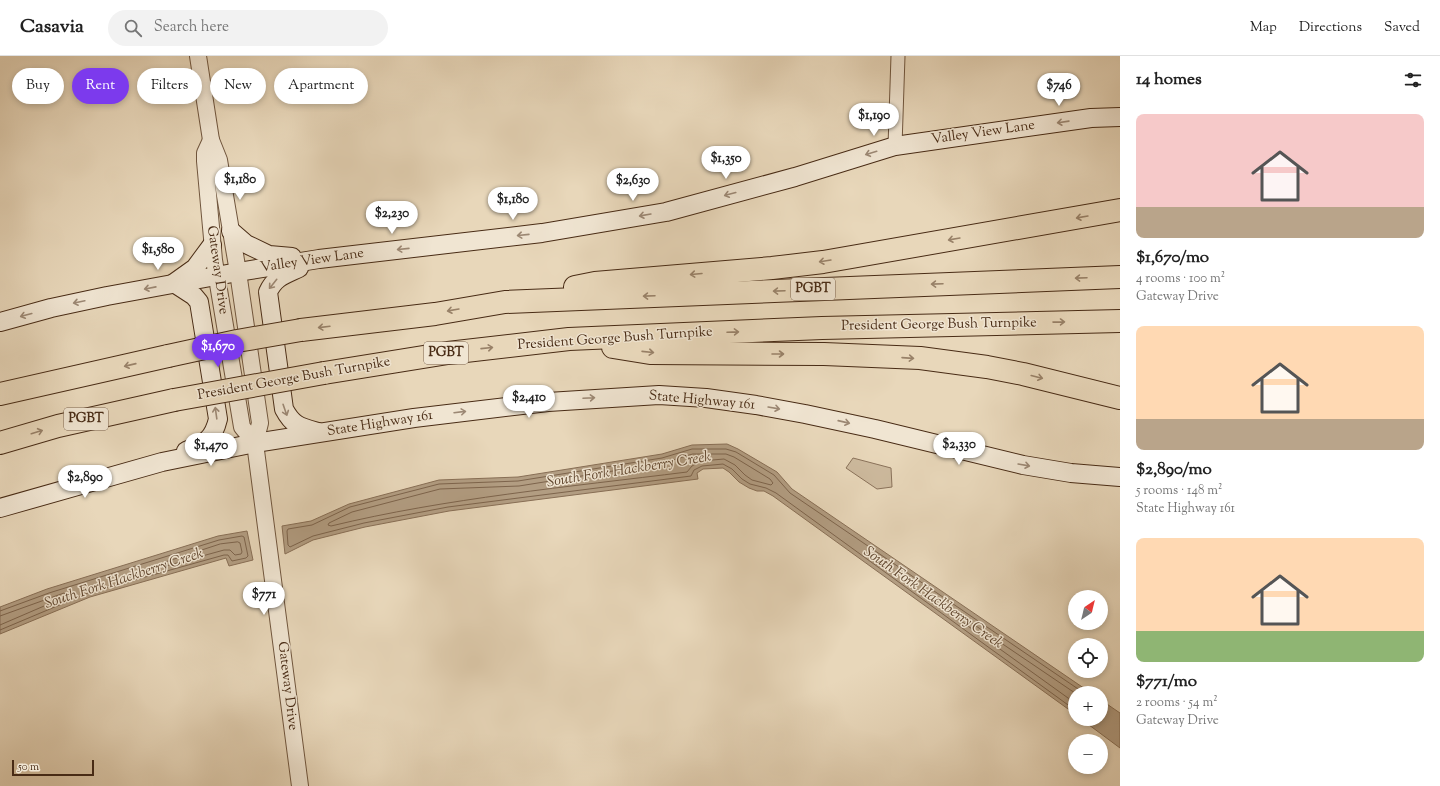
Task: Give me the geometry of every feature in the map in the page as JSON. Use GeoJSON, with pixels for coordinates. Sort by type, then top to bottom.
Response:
{"type":"FeatureCollection","features":[{"type":"Feature","properties":{"kind":"highway"},"geometry":{"type":"LineString","coordinates":[[505,302],[595,283],[772,268],[823,262],[1120,210]]}},
{"type":"Feature","properties":{"kind":"highway","name":"PGBT"},"geometry":{"type":"LineString","coordinates":[[0,394],[237,341],[301,330],[435,314],[505,302],[1120,277]]}},
{"type":"Feature","properties":{"kind":"highway","name":"President George Bush Turnpike"},"geometry":{"type":"LineString","coordinates":[[0,443],[58,426],[174,400],[324,373],[448,353],[568,339],[822,328],[1120,321]]}},
{"type":"Feature","properties":{"kind":"highway"},"geometry":{"type":"LineString","coordinates":[[568,339],[650,353],[832,354],[920,358],[1023,374],[1120,398]]}},
{"type":"Feature","properties":{"kind":"main road","name":"Valley View Lane"},"geometry":{"type":"LineString","coordinates":[[0,322],[51,308],[174,283],[238,272],[319,259],[542,233],[666,212],[895,146],[1091,118],[1120,117]]}},
{"type":"Feature","properties":{"kind":"main road"},"geometry":{"type":"LineString","coordinates":[[231,231],[246,244],[269,255],[319,259]]}},
{"type":"Feature","properties":{"kind":"main road"},"geometry":{"type":"LineString","coordinates":[[162,462],[205,443],[215,429],[218,419],[199,302],[194,296],[174,283],[195,268],[212,245]]}},
{"type":"Feature","properties":{"kind":"main road"},"geometry":{"type":"LineString","coordinates":[[319,259],[277,279],[272,284],[268,292],[284,409],[288,418],[296,426],[320,433]]}},
{"type":"Feature","properties":{"kind":"main road","name":"State Highway 161"},"geometry":{"type":"LineString","coordinates":[[0,508],[162,462],[255,443],[414,418],[548,402],[659,395],[706,398],[763,406],[868,428],[1023,465],[1072,473],[1120,477]]}},
{"type":"Feature","properties":{"kind":"street","name":"Gateway Drive"},"geometry":{"type":"LineString","coordinates":[[198,56],[211,140],[219,160],[238,272],[260,423],[255,443],[300,786]]}},
{"type":"Feature","properties":{"kind":"street"},"geometry":{"type":"LineString","coordinates":[[895,146],[898,56]]}},
{"type":"Feature","properties":{"kind":"street","name":"Gateway Drive"},"geometry":{"type":"LineString","coordinates":[[211,140],[205,153],[205,161],[216,276],[242,428],[255,443]]}},
{"type":"Feature","properties":{"kind":"shaded area"},"geometry":{"type":"Polygon","coordinates":[[[853,458],[891,468],[892,487],[877,489],[846,468],[853,458]]]}},
{"type":"Feature","properties":{"kind":"water","name":"South Fork Hackberry Creek"},"geometry":{"type":"Polygon","coordinates":[[[727,444],[777,472],[792,489],[1081,686],[1068,686],[1068,709],[773,496],[764,491],[757,491],[749,488],[739,482],[723,468],[703,469],[697,473],[698,479],[449,511],[365,527],[313,540],[285,554],[282,526],[311,521],[349,504],[439,480],[518,477],[662,454],[692,445],[727,444]]]}},
{"type":"Feature","properties":{"kind":"water","name":"South Fork Hackberry Creek"},"geometry":{"type":"Polygon","coordinates":[[[247,531],[253,560],[229,566],[226,558],[90,597],[0,634],[0,607],[47,589],[218,536],[247,531]]]}},
{"type":"Feature","properties":{"kind":"water"},"geometry":{"type":"Polygon","coordinates":[[[1108,705],[1120,713],[1120,748],[1108,739],[1108,734],[1101,734],[1090,726],[1108,726],[1108,705]]]}}]}
